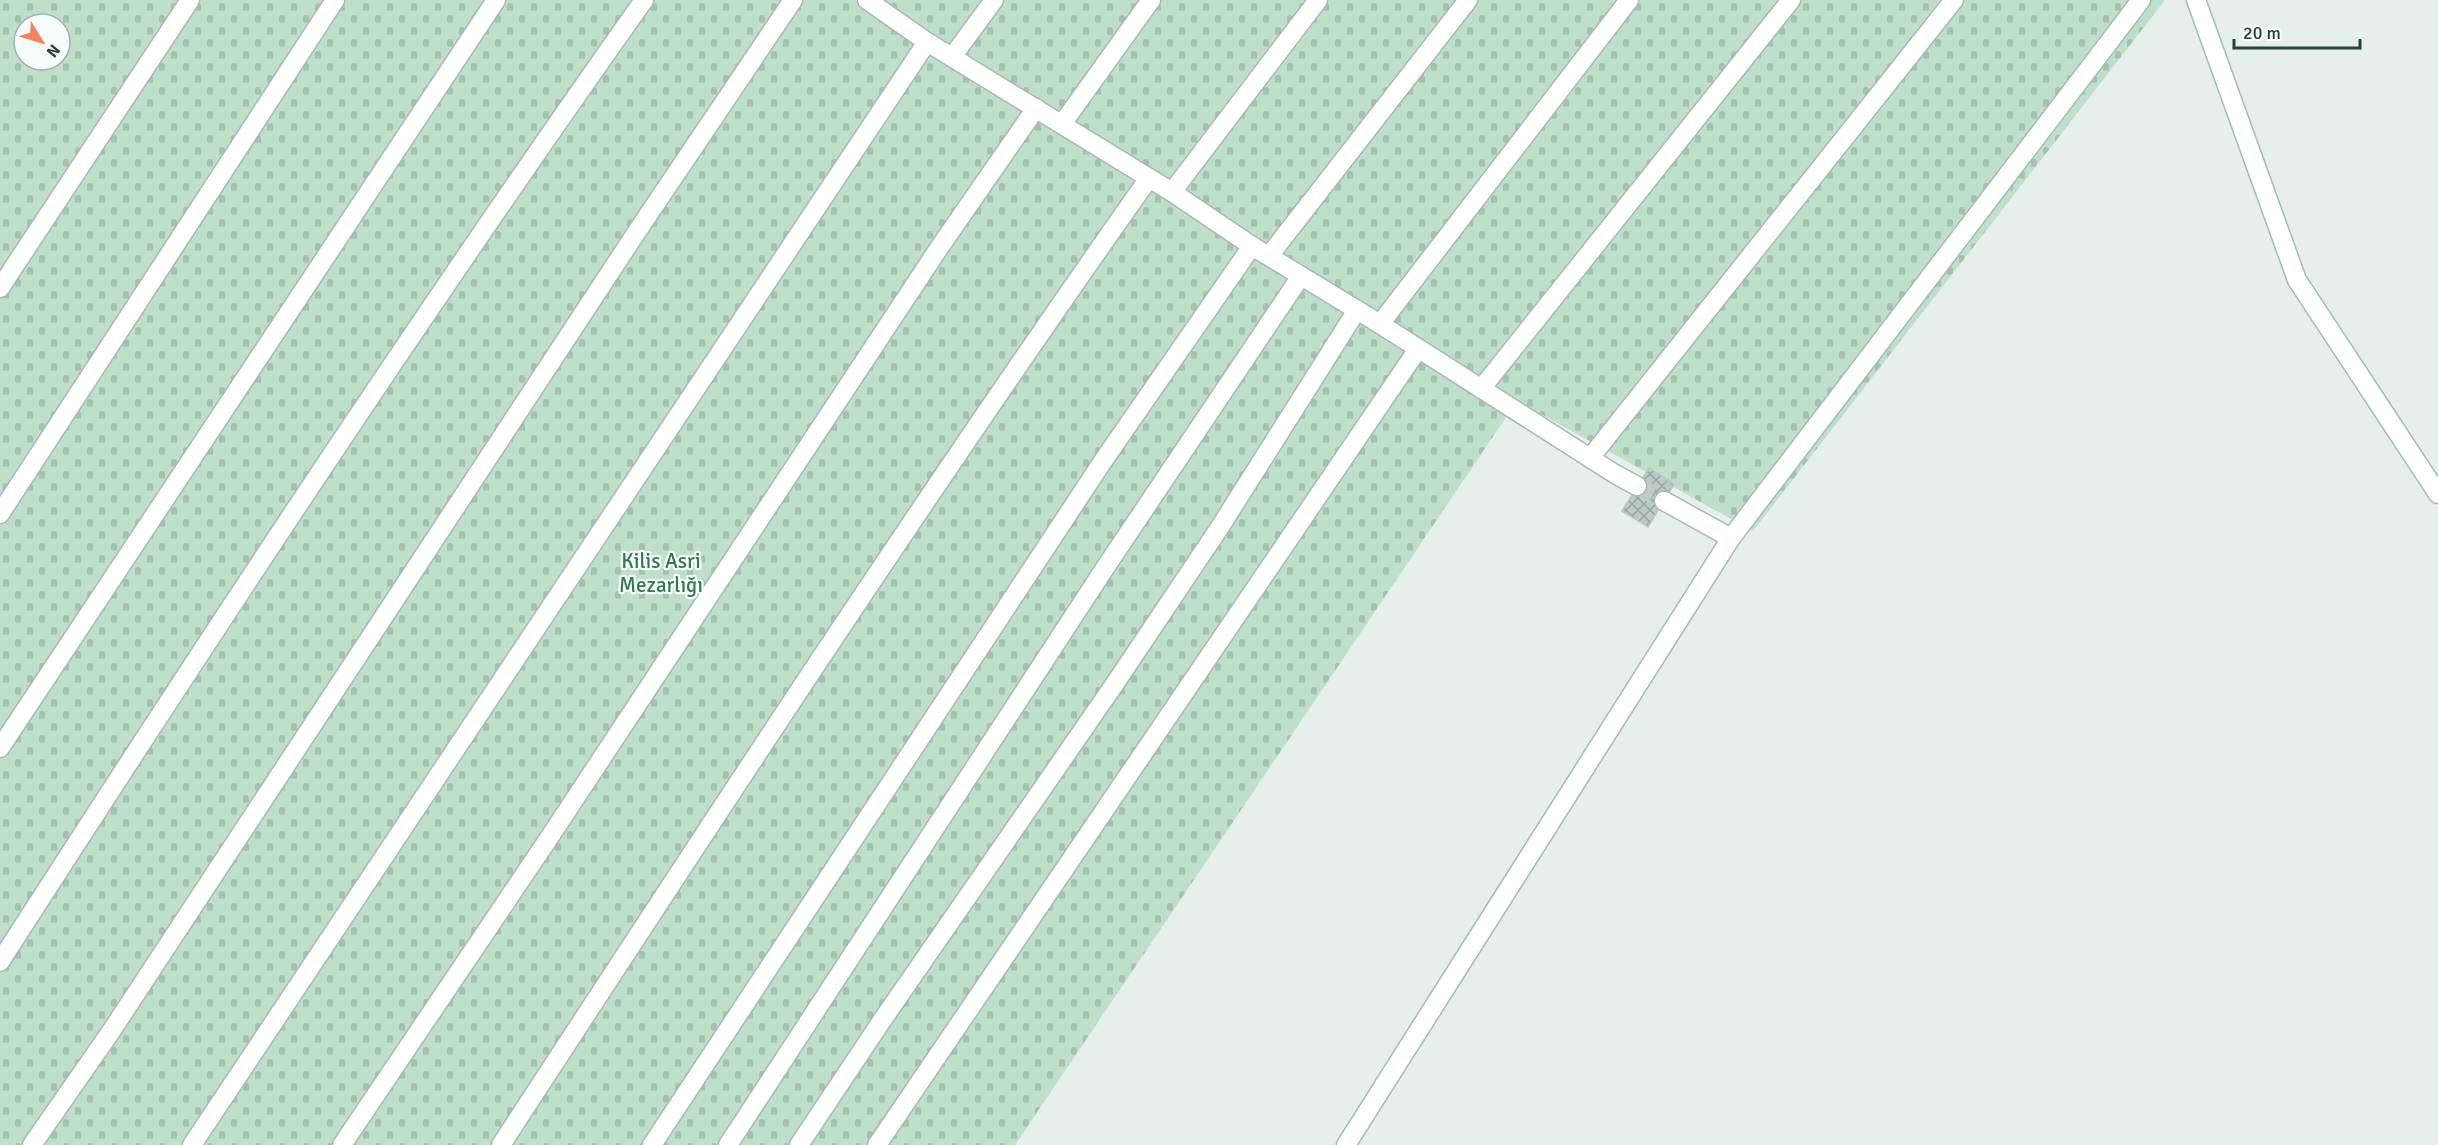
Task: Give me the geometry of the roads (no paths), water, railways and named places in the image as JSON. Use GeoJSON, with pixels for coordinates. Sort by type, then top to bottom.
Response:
{"type":"FeatureCollection","features":[{"type":"Feature","properties":{"kind":"street"},"geometry":{"type":"LineString","coordinates":[[0,288],[190,0]]}},
{"type":"Feature","properties":{"kind":"street"},"geometry":{"type":"LineString","coordinates":[[0,514],[335,0]]}},
{"type":"Feature","properties":{"kind":"street"},"geometry":{"type":"LineString","coordinates":[[0,747],[496,0]]}},
{"type":"Feature","properties":{"kind":"street"},"geometry":{"type":"LineString","coordinates":[[0,962],[141,743],[356,418],[535,153],[644,0]]}},
{"type":"Feature","properties":{"kind":"street"},"geometry":{"type":"LineString","coordinates":[[32,1145],[112,1030],[632,240],[793,0]]}},
{"type":"Feature","properties":{"kind":"street"},"geometry":{"type":"LineString","coordinates":[[867,0],[927,42],[1172,192],[1252,246],[1637,486]]}},
{"type":"Feature","properties":{"kind":"street"},"geometry":{"type":"LineString","coordinates":[[952,57],[994,0]]}},
{"type":"Feature","properties":{"kind":"street"},"geometry":{"type":"LineString","coordinates":[[1062,124],[1151,0]]}},
{"type":"Feature","properties":{"kind":"street"},"geometry":{"type":"LineString","coordinates":[[1172,192],[1318,0]]}},
{"type":"Feature","properties":{"kind":"street"},"geometry":{"type":"LineString","coordinates":[[1269,256],[1468,0]]}},
{"type":"Feature","properties":{"kind":"street"},"geometry":{"type":"LineString","coordinates":[[1380,324],[1629,0]]}},
{"type":"Feature","properties":{"kind":"street"},"geometry":{"type":"LineString","coordinates":[[1481,389],[1791,0]]}},
{"type":"Feature","properties":{"kind":"street"},"geometry":{"type":"LineString","coordinates":[[1590,458],[1954,0]]}},
{"type":"Feature","properties":{"kind":"street"},"geometry":{"type":"LineString","coordinates":[[1346,1145],[1731,538],[2141,0]]}},
{"type":"Feature","properties":{"kind":"street"},"geometry":{"type":"LineString","coordinates":[[2196,0],[2297,280],[2438,494]]}},
{"type":"Feature","properties":{"kind":"street"},"geometry":{"type":"LineString","coordinates":[[192,1145],[927,42]]}},
{"type":"Feature","properties":{"kind":"street"},"geometry":{"type":"LineString","coordinates":[[342,1145],[562,819],[939,248],[1036,108]]}},
{"type":"Feature","properties":{"kind":"street"},"geometry":{"type":"LineString","coordinates":[[501,1145],[690,853],[861,597],[1048,320],[1149,178]]}},
{"type":"Feature","properties":{"kind":"street"},"geometry":{"type":"LineString","coordinates":[[652,1145],[1103,461],[1252,246]]}},
{"type":"Feature","properties":{"kind":"street"},"geometry":{"type":"LineString","coordinates":[[728,1145],[1099,578],[1301,276]]}},
{"type":"Feature","properties":{"kind":"street"},"geometry":{"type":"LineString","coordinates":[[800,1145],[889,1010],[1114,685],[1220,527],[1357,310]]}},
{"type":"Feature","properties":{"kind":"street"},"geometry":{"type":"LineString","coordinates":[[877,1145],[1418,349]]}},
{"type":"Feature","properties":{"kind":"street"},"geometry":{"type":"LineString","coordinates":[[1664,501],[1731,538]]}},
{"type":"Feature","properties":{"kind":"tunnel"},"geometry":{"type":"LineString","coordinates":[[1637,486],[1664,501]]}},
{"type":"Feature","properties":{"kind":"park label","name":"Kilis Asri Mezarlığı"},"geometry":{"type":"Point","coordinates":[661,573]}}]}
